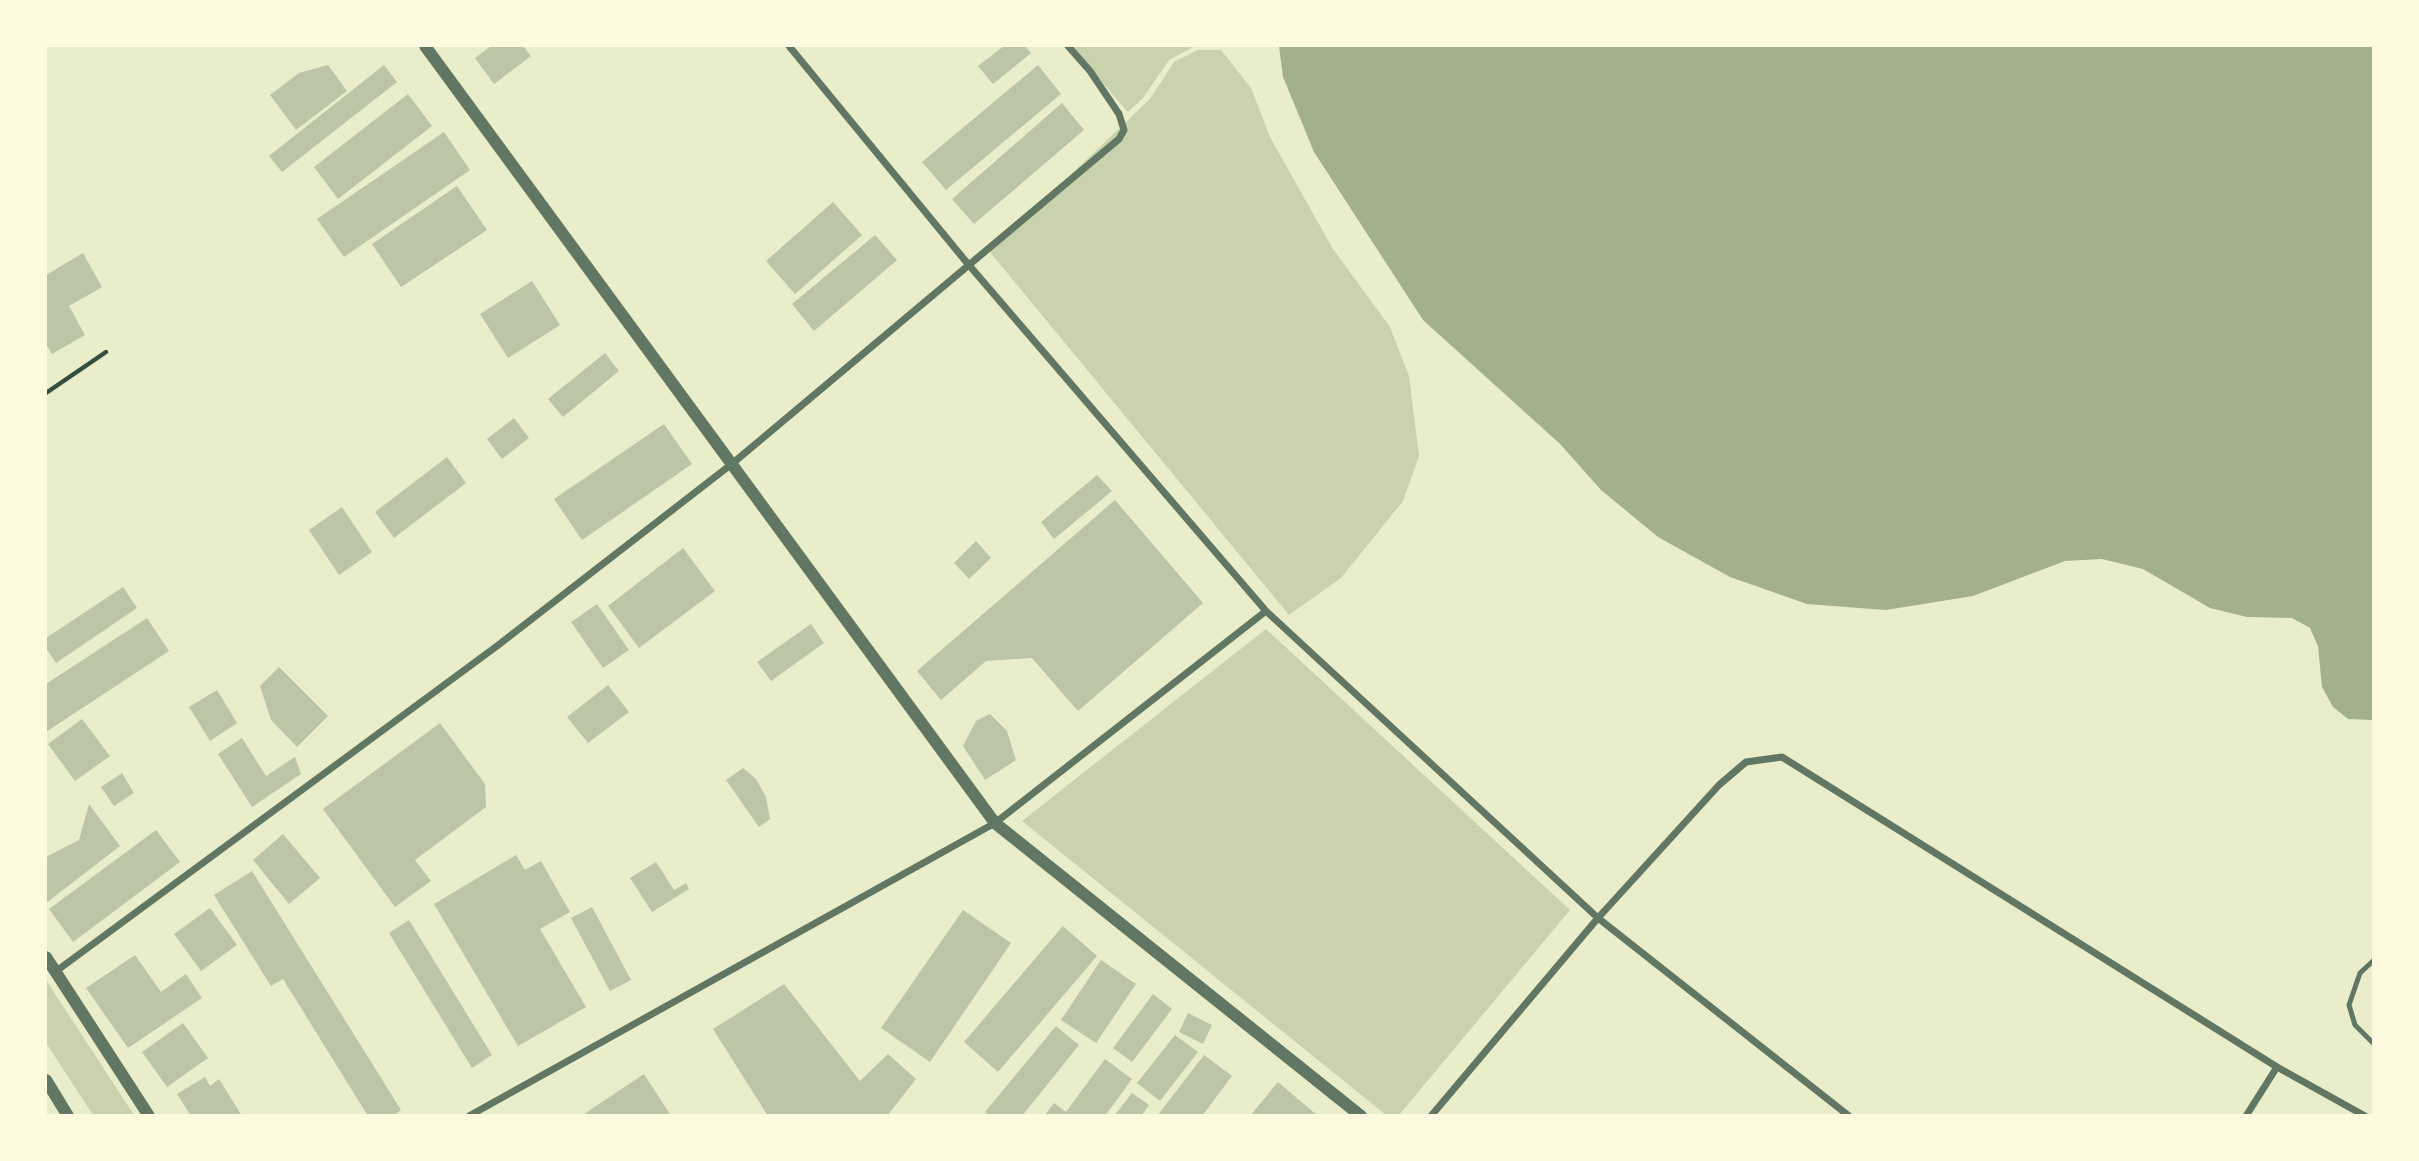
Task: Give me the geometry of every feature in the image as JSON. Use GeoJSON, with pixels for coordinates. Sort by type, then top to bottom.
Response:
{"type":"FeatureCollection","features":[{"type":"Feature","properties":{"kind":"street"},"geometry":{"type":"LineString","coordinates":[[425,46],[995,823],[1361,1115]]}},
{"type":"Feature","properties":{"kind":"street"},"geometry":{"type":"LineString","coordinates":[[789,46],[968,264],[1266,611],[1598,918],[1849,1115]]}},
{"type":"Feature","properties":{"kind":"street"},"geometry":{"type":"LineString","coordinates":[[55,972],[497,646],[733,463],[1122,134],[1124,130],[1119,114],[1090,71],[1068,46]]}},
{"type":"Feature","properties":{"kind":"street"},"geometry":{"type":"LineString","coordinates":[[469,1115],[995,823],[1266,611]]}},
{"type":"Feature","properties":{"kind":"street"},"geometry":{"type":"LineString","coordinates":[[1431,1115],[1598,918],[1719,785],[1746,762],[1782,757],[1810,772],[2277,1067],[2365,1115]]}},
{"type":"Feature","properties":{"kind":"street"},"geometry":{"type":"LineString","coordinates":[[46,957],[149,1115]]}},
{"type":"Feature","properties":{"kind":"street"},"geometry":{"type":"LineString","coordinates":[[2246,1115],[2277,1067]]}},
{"type":"Feature","properties":{"kind":"street"},"geometry":{"type":"LineString","coordinates":[[46,1080],[68,1115]]}},
{"type":"Feature","properties":{"kind":"lane"},"geometry":{"type":"LineString","coordinates":[[2374,960],[2360,973],[2349,1005],[2355,1025],[2374,1044]]}},
{"type":"Feature","properties":{"kind":"path"},"geometry":{"type":"LineString","coordinates":[[46,393],[106,352]]}},
{"type":"Feature","properties":{"kind":"shaded area"},"geometry":{"type":"Polygon","coordinates":[[[1071,46],[1195,46],[1169,60],[1143,98],[1128,112],[1071,46]]]}},
{"type":"Feature","properties":{"kind":"shaded area"},"geometry":{"type":"Polygon","coordinates":[[[1279,46],[2373,46],[2373,720],[2348,719],[2333,707],[2322,687],[2318,646],[2310,628],[2292,618],[2247,617],[2210,608],[2143,569],[2102,559],[2065,561],[1973,596],[1886,610],[1807,604],[1730,577],[1658,537],[1601,490],[1560,444],[1423,320],[1314,152],[1283,77],[1279,46]]]}},
{"type":"Feature","properties":{"kind":"shaded area"},"geometry":{"type":"Polygon","coordinates":[[[1198,50],[1221,50],[1251,88],[1270,137],[1333,249],[1390,327],[1409,376],[1419,456],[1403,501],[1341,578],[1289,615],[990,252],[1150,99],[1174,62],[1198,50]]]}},
{"type":"Feature","properties":{"kind":"shaded area"},"geometry":{"type":"Polygon","coordinates":[[[1266,629],[1570,910],[1399,1115],[1386,1115],[1022,821],[1266,629]]]}},
{"type":"Feature","properties":{"kind":"shaded area"},"geometry":{"type":"Polygon","coordinates":[[[46,980],[134,1115],[93,1115],[46,1043],[46,980]]]}},
{"type":"Feature","properties":{"kind":"building"},"geometry":{"type":"Polygon","coordinates":[[[491,46],[523,46],[531,56],[494,84],[475,58],[491,46]]]}},
{"type":"Feature","properties":{"kind":"building"},"geometry":{"type":"Polygon","coordinates":[[[1004,46],[1025,46],[1031,53],[993,84],[978,66],[1004,46]]]}},
{"type":"Feature","properties":{"kind":"building"},"geometry":{"type":"Polygon","coordinates":[[[328,65],[347,91],[296,130],[270,95],[299,73],[328,65]]]}},
{"type":"Feature","properties":{"kind":"building"},"geometry":{"type":"Polygon","coordinates":[[[384,65],[397,82],[282,172],[269,156],[384,65]]]}},
{"type":"Feature","properties":{"kind":"building"},"geometry":{"type":"Polygon","coordinates":[[[1038,65],[1061,94],[946,190],[922,162],[1038,65]]]}},
{"type":"Feature","properties":{"kind":"building"},"geometry":{"type":"Polygon","coordinates":[[[408,94],[432,126],[338,199],[314,167],[408,94]]]}},
{"type":"Feature","properties":{"kind":"building"},"geometry":{"type":"Polygon","coordinates":[[[1062,103],[1084,130],[974,224],[952,199],[1062,103]]]}},
{"type":"Feature","properties":{"kind":"building"},"geometry":{"type":"Polygon","coordinates":[[[444,132],[470,170],[344,257],[317,219],[444,132]]]}},
{"type":"Feature","properties":{"kind":"building"},"geometry":{"type":"Polygon","coordinates":[[[457,186],[487,230],[401,287],[372,244],[457,186]]]}},
{"type":"Feature","properties":{"kind":"building"},"geometry":{"type":"Polygon","coordinates":[[[833,202],[862,235],[795,294],[766,261],[833,202]]]}},
{"type":"Feature","properties":{"kind":"building"},"geometry":{"type":"Polygon","coordinates":[[[875,235],[897,260],[814,331],[792,304],[875,235]]]}},
{"type":"Feature","properties":{"kind":"building"},"geometry":{"type":"Polygon","coordinates":[[[83,253],[102,287],[69,306],[85,335],[52,354],[46,344],[46,275],[83,253]]]}},
{"type":"Feature","properties":{"kind":"building"},"geometry":{"type":"Polygon","coordinates":[[[532,281],[560,325],[508,358],[480,314],[532,281]]]}},
{"type":"Feature","properties":{"kind":"building"},"geometry":{"type":"Polygon","coordinates":[[[605,353],[619,371],[563,417],[548,399],[605,353]]]}},
{"type":"Feature","properties":{"kind":"building"},"geometry":{"type":"Polygon","coordinates":[[[514,418],[529,438],[502,459],[487,439],[514,418]]]}},
{"type":"Feature","properties":{"kind":"building"},"geometry":{"type":"Polygon","coordinates":[[[664,424],[692,464],[582,540],[554,499],[664,424]]]}},
{"type":"Feature","properties":{"kind":"building"},"geometry":{"type":"Polygon","coordinates":[[[447,457],[466,483],[394,538],[375,512],[447,457]]]}},
{"type":"Feature","properties":{"kind":"building"},"geometry":{"type":"Polygon","coordinates":[[[1097,475],[1112,491],[1054,539],[1041,522],[1097,475]]]}},
{"type":"Feature","properties":{"kind":"building"},"geometry":{"type":"Polygon","coordinates":[[[1115,500],[1203,603],[1078,711],[1032,658],[986,661],[941,700],[917,671],[1115,500]]]}},
{"type":"Feature","properties":{"kind":"building"},"geometry":{"type":"Polygon","coordinates":[[[342,507],[372,552],[339,575],[309,530],[342,507]]]}},
{"type":"Feature","properties":{"kind":"building"},"geometry":{"type":"Polygon","coordinates":[[[976,541],[991,558],[969,579],[954,563],[976,541]]]}},
{"type":"Feature","properties":{"kind":"building"},"geometry":{"type":"Polygon","coordinates":[[[683,548],[715,591],[639,648],[608,606],[683,548]]]}},
{"type":"Feature","properties":{"kind":"building"},"geometry":{"type":"Polygon","coordinates":[[[123,587],[137,608],[56,663],[46,648],[46,638],[123,587]]]}},
{"type":"Feature","properties":{"kind":"building"},"geometry":{"type":"Polygon","coordinates":[[[597,604],[629,650],[603,668],[571,622],[597,604]]]}},
{"type":"Feature","properties":{"kind":"building"},"geometry":{"type":"Polygon","coordinates":[[[147,618],[169,651],[46,732],[46,684],[147,618]]]}},
{"type":"Feature","properties":{"kind":"building"},"geometry":{"type":"Polygon","coordinates":[[[811,624],[824,643],[771,681],[757,662],[811,624]]]}},
{"type":"Feature","properties":{"kind":"building"},"geometry":{"type":"Polygon","coordinates":[[[279,667],[328,716],[297,747],[271,720],[260,686],[279,667]]]}},
{"type":"Feature","properties":{"kind":"building"},"geometry":{"type":"Polygon","coordinates":[[[608,685],[629,712],[588,743],[567,717],[608,685]]]}},
{"type":"Feature","properties":{"kind":"building"},"geometry":{"type":"Polygon","coordinates":[[[217,690],[237,723],[210,741],[189,707],[217,690]]]}},
{"type":"Feature","properties":{"kind":"building"},"geometry":{"type":"Polygon","coordinates":[[[990,714],[1007,731],[1016,760],[985,780],[963,746],[976,721],[990,714]]]}},
{"type":"Feature","properties":{"kind":"building"},"geometry":{"type":"Polygon","coordinates":[[[82,719],[110,756],[75,781],[48,744],[82,719]]]}},
{"type":"Feature","properties":{"kind":"building"},"geometry":{"type":"Polygon","coordinates":[[[440,723],[485,784],[486,807],[415,860],[431,881],[395,907],[323,809],[440,723]]]}},
{"type":"Feature","properties":{"kind":"building"},"geometry":{"type":"Polygon","coordinates":[[[242,738],[266,776],[295,757],[301,774],[252,807],[218,754],[242,738]]]}},
{"type":"Feature","properties":{"kind":"building"},"geometry":{"type":"Polygon","coordinates":[[[743,768],[756,779],[766,797],[770,819],[759,827],[726,780],[743,768]]]}},
{"type":"Feature","properties":{"kind":"building"},"geometry":{"type":"Polygon","coordinates":[[[122,773],[134,793],[114,806],[101,787],[122,773]]]}},
{"type":"Feature","properties":{"kind":"building"},"geometry":{"type":"Polygon","coordinates":[[[89,804],[120,846],[46,903],[46,857],[79,840],[89,804]]]}},
{"type":"Feature","properties":{"kind":"building"},"geometry":{"type":"Polygon","coordinates":[[[156,830],[180,862],[73,942],[49,909],[156,830]]]}},
{"type":"Feature","properties":{"kind":"building"},"geometry":{"type":"Polygon","coordinates":[[[283,834],[320,878],[289,904],[253,860],[283,834]]]}},
{"type":"Feature","properties":{"kind":"building"},"geometry":{"type":"Polygon","coordinates":[[[516,855],[525,870],[541,861],[570,912],[540,929],[586,1007],[518,1046],[434,904],[516,855]]]}},
{"type":"Feature","properties":{"kind":"building"},"geometry":{"type":"Polygon","coordinates":[[[656,862],[674,890],[686,883],[689,889],[652,912],[630,878],[656,862]]]}},
{"type":"Feature","properties":{"kind":"building"},"geometry":{"type":"Polygon","coordinates":[[[252,871],[401,1110],[393,1116],[368,1116],[283,979],[271,986],[214,895],[252,871]]]}},
{"type":"Feature","properties":{"kind":"building"},"geometry":{"type":"Polygon","coordinates":[[[592,907],[631,980],[610,991],[571,918],[592,907]]]}},
{"type":"Feature","properties":{"kind":"building"},"geometry":{"type":"Polygon","coordinates":[[[210,908],[237,945],[201,971],[174,934],[210,908]]]}},
{"type":"Feature","properties":{"kind":"building"},"geometry":{"type":"Polygon","coordinates":[[[963,910],[1011,943],[930,1062],[881,1028],[963,910]]]}},
{"type":"Feature","properties":{"kind":"building"},"geometry":{"type":"Polygon","coordinates":[[[409,920],[492,1055],[472,1068],[389,933],[409,920]]]}},
{"type":"Feature","properties":{"kind":"building"},"geometry":{"type":"Polygon","coordinates":[[[1063,926],[1097,956],[998,1072],[964,1042],[1063,926]]]}},
{"type":"Feature","properties":{"kind":"building"},"geometry":{"type":"Polygon","coordinates":[[[135,955],[161,992],[186,974],[202,998],[128,1048],[86,988],[135,955]]]}},
{"type":"Feature","properties":{"kind":"building"},"geometry":{"type":"Polygon","coordinates":[[[1101,960],[1136,984],[1096,1043],[1061,1020],[1101,960]]]}},
{"type":"Feature","properties":{"kind":"building"},"geometry":{"type":"Polygon","coordinates":[[[784,984],[860,1081],[888,1054],[916,1079],[887,1116],[768,1116],[713,1029],[784,984]]]}},
{"type":"Feature","properties":{"kind":"building"},"geometry":{"type":"Polygon","coordinates":[[[1153,994],[1172,1009],[1132,1062],[1113,1048],[1153,994]]]}},
{"type":"Feature","properties":{"kind":"building"},"geometry":{"type":"Polygon","coordinates":[[[1188,1013],[1212,1025],[1203,1044],[1179,1032],[1188,1013]]]}},
{"type":"Feature","properties":{"kind":"building"},"geometry":{"type":"Polygon","coordinates":[[[183,1023],[208,1058],[167,1087],[142,1052],[183,1023]]]}},
{"type":"Feature","properties":{"kind":"building"},"geometry":{"type":"Polygon","coordinates":[[[1056,1026],[1079,1045],[1022,1116],[989,1116],[985,1112],[1056,1026]]]}},
{"type":"Feature","properties":{"kind":"building"},"geometry":{"type":"Polygon","coordinates":[[[1175,1035],[1198,1052],[1160,1101],[1137,1083],[1175,1035]]]}},
{"type":"Feature","properties":{"kind":"building"},"geometry":{"type":"Polygon","coordinates":[[[1204,1055],[1232,1076],[1202,1116],[1157,1116],[1204,1055]]]}},
{"type":"Feature","properties":{"kind":"building"},"geometry":{"type":"Polygon","coordinates":[[[1105,1059],[1132,1079],[1105,1116],[1044,1116],[1054,1103],[1066,1112],[1105,1059]]]}},
{"type":"Feature","properties":{"kind":"building"},"geometry":{"type":"Polygon","coordinates":[[[644,1074],[671,1116],[581,1116],[644,1074]]]}},
{"type":"Feature","properties":{"kind":"building"},"geometry":{"type":"Polygon","coordinates":[[[205,1077],[210,1086],[219,1079],[242,1116],[191,1116],[177,1094],[205,1077]]]}},
{"type":"Feature","properties":{"kind":"building"},"geometry":{"type":"Polygon","coordinates":[[[1278,1082],[1318,1116],[1250,1116],[1278,1082]]]}},
{"type":"Feature","properties":{"kind":"building"},"geometry":{"type":"Polygon","coordinates":[[[1132,1093],[1149,1105],[1141,1116],[1114,1116],[1132,1093]]]}}]}
